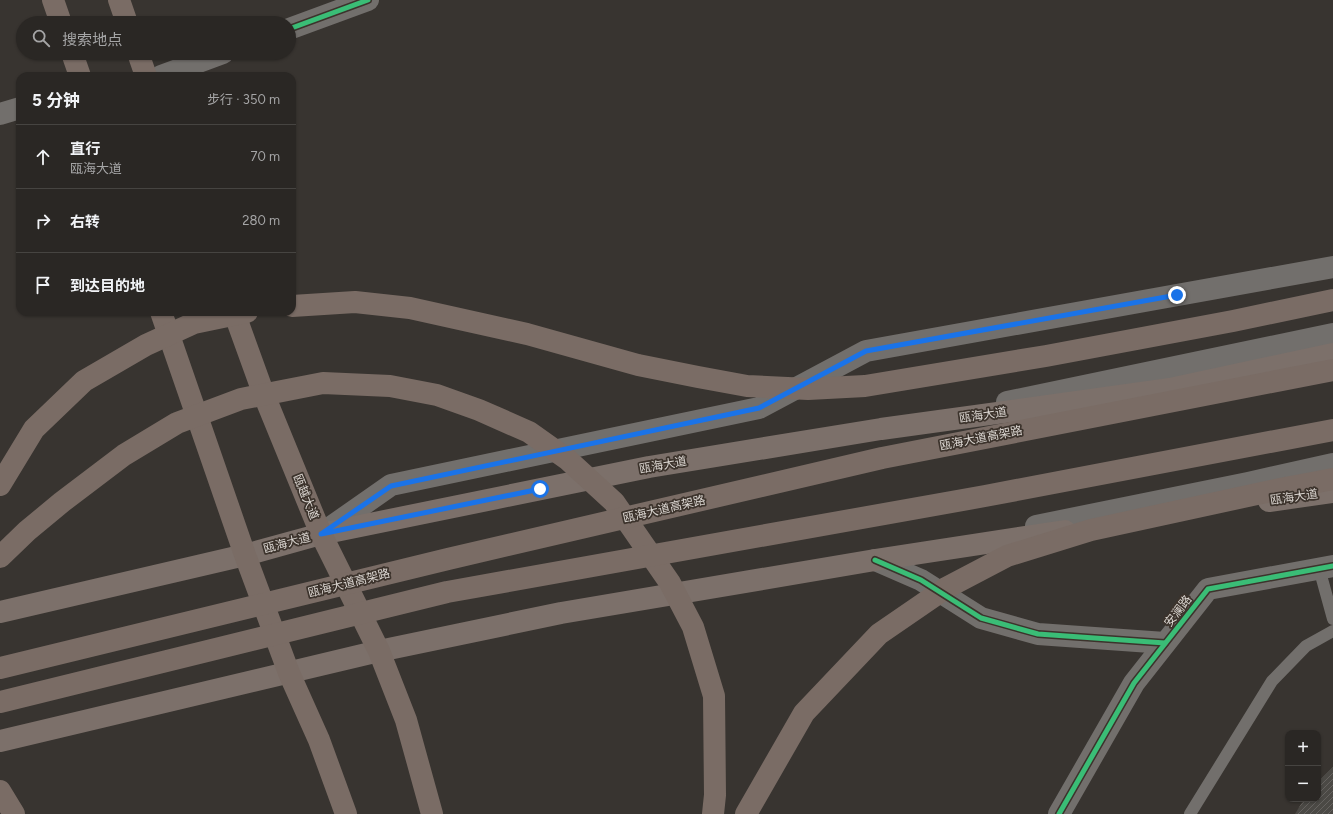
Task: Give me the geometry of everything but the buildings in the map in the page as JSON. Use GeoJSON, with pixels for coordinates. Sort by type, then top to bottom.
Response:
{"type":"FeatureCollection","features":[{"type":"Feature","properties":{"kind":"highway"},"geometry":{"type":"LineString","coordinates":[[53,0],[59,16]]}},
{"type":"Feature","properties":{"kind":"highway"},"geometry":{"type":"LineString","coordinates":[[119,0],[125,16]]}},
{"type":"Feature","properties":{"kind":"highway"},"geometry":{"type":"LineString","coordinates":[[74,60],[79,72]]}},
{"type":"Feature","properties":{"kind":"highway"},"geometry":{"type":"LineString","coordinates":[[140,60],[145,72]]}},
{"type":"Feature","properties":{"kind":"highway"},"geometry":{"type":"LineString","coordinates":[[296,306],[355,302],[410,308],[493,326],[638,365],[747,386],[808,389],[865,386],[1046,356],[1233,321],[1333,300]]}},
{"type":"Feature","properties":{"kind":"highway"},"geometry":{"type":"LineString","coordinates":[[162,316],[245,555],[289,673],[319,740],[346,814]]}},
{"type":"Feature","properties":{"kind":"highway"},"geometry":{"type":"LineString","coordinates":[[0,485],[34,429],[84,381],[146,345],[194,323],[228,316]]}},
{"type":"Feature","properties":{"kind":"highway","name":"瓯越大道"},"geometry":{"type":"LineString","coordinates":[[235,316],[264,395],[321,534],[380,651],[406,720],[432,814]]}},
{"type":"Feature","properties":{"kind":"highway","name":"瓯海大道高架路"},"geometry":{"type":"LineString","coordinates":[[0,668],[441,561],[882,458],[1333,370]]}},
{"type":"Feature","properties":{"kind":"highway"},"geometry":{"type":"LineString","coordinates":[[0,557],[27,531],[62,502],[124,455],[178,423],[242,399],[323,383],[390,386],[444,397],[479,410],[529,432],[567,459],[614,502],[670,583],[693,628],[714,696],[715,795],[713,814]]}},
{"type":"Feature","properties":{"kind":"highway"},"geometry":{"type":"LineString","coordinates":[[0,702],[447,592],[993,495],[1333,430]]}},
{"type":"Feature","properties":{"kind":"highway"},"geometry":{"type":"LineString","coordinates":[[746,814],[804,713],[879,634],[946,588],[1007,556],[1091,530],[1333,479]]}},
{"type":"Feature","properties":{"kind":"highway"},"geometry":{"type":"LineString","coordinates":[[0,791],[14,814]]}},
{"type":"Feature","properties":{"kind":"main road"},"geometry":{"type":"LineString","coordinates":[[296,26],[368,0]]}},
{"type":"Feature","properties":{"kind":"main road"},"geometry":{"type":"LineString","coordinates":[[172,72],[204,60]]}},
{"type":"Feature","properties":{"kind":"main road"},"geometry":{"type":"LineString","coordinates":[[0,114],[16,109]]}},
{"type":"Feature","properties":{"kind":"main road"},"geometry":{"type":"LineString","coordinates":[[321,534],[391,486],[759,408],[866,351],[1333,267]]}},
{"type":"Feature","properties":{"kind":"main road"},"geometry":{"type":"LineString","coordinates":[[881,429],[1333,334]]}},
{"type":"Feature","properties":{"kind":"main road","name":"瓯海大道"},"geometry":{"type":"LineString","coordinates":[[0,612],[245,555],[321,534],[650,467],[881,429],[1170,389],[1333,354]]}},
{"type":"Feature","properties":{"kind":"main road"},"geometry":{"type":"LineString","coordinates":[[875,560],[1333,464]]}},
{"type":"Feature","properties":{"kind":"main road","name":"瓯海大道"},"geometry":{"type":"LineString","coordinates":[[0,741],[380,651],[561,613],[875,560],[1333,492]]}},
{"type":"Feature","properties":{"kind":"main road"},"geometry":{"type":"LineString","coordinates":[[875,560],[921,580],[981,618],[1038,634],[1165,643]]}},
{"type":"Feature","properties":{"kind":"main road","name":"安澜路"},"geometry":{"type":"LineString","coordinates":[[1058,814],[1134,683],[1208,589],[1326,567]]}},
{"type":"Feature","properties":{"kind":"lane"},"geometry":{"type":"LineString","coordinates":[[1326,567],[1333,619]]}},
{"type":"Feature","properties":{"kind":"lane"},"geometry":{"type":"LineString","coordinates":[[1190,814],[1272,681],[1306,646],[1333,631]]}},
{"type":"Feature","properties":{"kind":"cycle path"},"geometry":{"type":"LineString","coordinates":[[296,26],[368,0]]}},
{"type":"Feature","properties":{"kind":"cycle path"},"geometry":{"type":"LineString","coordinates":[[875,560],[921,580],[981,618],[1038,634],[1165,643]]}},
{"type":"Feature","properties":{"kind":"cycle path"},"geometry":{"type":"LineString","coordinates":[[1059,814],[1134,683],[1208,589],[1333,566]]}},
{"type":"Feature","properties":{"kind":"route"},"geometry":{"type":"LineString","coordinates":[[540,489],[321,534],[391,486],[759,408],[866,351],[1177,295]]}}]}
